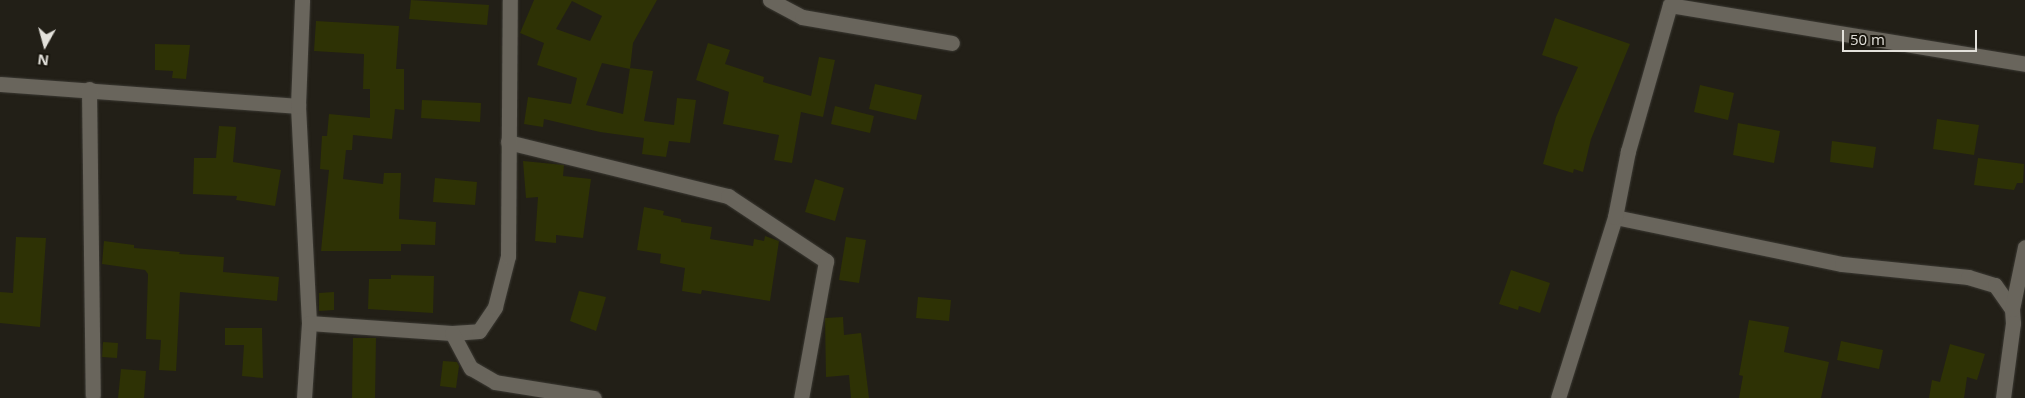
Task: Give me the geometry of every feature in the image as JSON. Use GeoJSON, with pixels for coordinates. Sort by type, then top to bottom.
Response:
{"type":"FeatureCollection","features":[{"type":"Feature","properties":{"kind":"street"},"geometry":{"type":"LineString","coordinates":[[302,0],[298,106],[309,323],[304,398]]}},
{"type":"Feature","properties":{"kind":"street"},"geometry":{"type":"LineString","coordinates":[[309,323],[452,333],[479,330],[495,307],[508,256],[510,0]]}},
{"type":"Feature","properties":{"kind":"street"},"geometry":{"type":"LineString","coordinates":[[770,0],[802,16],[952,43]]}},
{"type":"Feature","properties":{"kind":"street"},"geometry":{"type":"LineString","coordinates":[[1558,398],[1614,217],[1628,151],[1670,5],[2025,64]]}},
{"type":"Feature","properties":{"kind":"street"},"geometry":{"type":"LineString","coordinates":[[0,84],[89,89],[298,106]]}},
{"type":"Feature","properties":{"kind":"street"},"geometry":{"type":"LineString","coordinates":[[89,89],[93,395]]}},
{"type":"Feature","properties":{"kind":"street"},"geometry":{"type":"LineString","coordinates":[[508,142],[728,196],[826,261],[801,398]]}},
{"type":"Feature","properties":{"kind":"street"},"geometry":{"type":"LineString","coordinates":[[1614,217],[1842,264],[1968,277],[1995,285],[2012,309]]}},
{"type":"Feature","properties":{"kind":"street"},"geometry":{"type":"LineString","coordinates":[[2002,398],[2014,323],[2012,309],[2025,247]]}},
{"type":"Feature","properties":{"kind":"street"},"geometry":{"type":"LineString","coordinates":[[452,333],[471,368],[495,382],[594,398]]}},
{"type":"Feature","properties":{"kind":"building"},"geometry":{"type":"Polygon","coordinates":[[[411,0],[489,5],[487,25],[409,19],[411,0]]]}},
{"type":"Feature","properties":{"kind":"building"},"geometry":{"type":"Polygon","coordinates":[[[534,0],[657,0],[633,43],[630,68],[653,71],[644,121],[674,125],[677,98],[696,100],[690,143],[669,141],[666,157],[642,154],[644,138],[600,132],[544,119],[543,127],[524,124],[528,97],[571,104],[577,78],[537,65],[544,43],[520,33],[534,0]],[[572,1],[556,29],[590,41],[602,16],[572,1]],[[602,63],[586,105],[623,114],[630,69],[602,63]]]}},
{"type":"Feature","properties":{"kind":"building"},"geometry":{"type":"Polygon","coordinates":[[[1555,18],[1630,44],[1591,139],[1583,172],[1574,169],[1573,173],[1543,164],[1556,117],[1578,67],[1542,55],[1555,18]]]}},
{"type":"Feature","properties":{"kind":"building"},"geometry":{"type":"Polygon","coordinates":[[[316,21],[399,26],[396,69],[404,69],[404,110],[395,109],[392,139],[353,135],[352,150],[346,150],[343,179],[383,184],[384,173],[401,173],[399,219],[436,222],[435,245],[401,244],[401,251],[321,251],[329,170],[320,169],[322,136],[327,136],[329,114],[370,118],[370,89],[363,89],[364,54],[314,51],[316,21]]]}},
{"type":"Feature","properties":{"kind":"building"},"geometry":{"type":"Polygon","coordinates":[[[708,43],[730,50],[725,64],[764,77],[763,82],[811,96],[819,57],[835,60],[823,117],[801,112],[792,163],[774,160],[779,135],[723,124],[729,92],[696,80],[708,43]]]}},
{"type":"Feature","properties":{"kind":"building"},"geometry":{"type":"Polygon","coordinates":[[[155,44],[190,45],[186,79],[172,78],[173,71],[155,70],[155,44]]]}},
{"type":"Feature","properties":{"kind":"building"},"geometry":{"type":"Polygon","coordinates":[[[875,84],[922,95],[916,120],[869,109],[875,84]]]}},
{"type":"Feature","properties":{"kind":"building"},"geometry":{"type":"Polygon","coordinates":[[[1700,85],[1734,93],[1728,120],[1694,112],[1700,85]]]}},
{"type":"Feature","properties":{"kind":"building"},"geometry":{"type":"Polygon","coordinates":[[[422,100],[481,103],[480,122],[421,118],[422,100]]]}},
{"type":"Feature","properties":{"kind":"building"},"geometry":{"type":"Polygon","coordinates":[[[835,106],[874,116],[870,133],[831,124],[835,106]]]}},
{"type":"Feature","properties":{"kind":"building"},"geometry":{"type":"Polygon","coordinates":[[[1937,119],[1979,125],[1974,155],[1933,149],[1937,119]]]}},
{"type":"Feature","properties":{"kind":"building"},"geometry":{"type":"Polygon","coordinates":[[[1738,123],[1780,131],[1774,163],[1733,155],[1738,123]]]}},
{"type":"Feature","properties":{"kind":"building"},"geometry":{"type":"Polygon","coordinates":[[[219,126],[236,127],[233,162],[281,170],[275,206],[236,200],[237,196],[193,194],[194,158],[216,158],[219,126]]]}},
{"type":"Feature","properties":{"kind":"building"},"geometry":{"type":"Polygon","coordinates":[[[1832,141],[1876,147],[1873,168],[1830,162],[1832,141]]]}},
{"type":"Feature","properties":{"kind":"building"},"geometry":{"type":"Polygon","coordinates":[[[1978,158],[2024,164],[2023,183],[2017,183],[2014,190],[1974,185],[1978,158]]]}},
{"type":"Feature","properties":{"kind":"building"},"geometry":{"type":"Polygon","coordinates":[[[523,161],[564,165],[563,176],[591,179],[583,238],[556,235],[556,243],[535,241],[538,197],[526,198],[523,161]]]}},
{"type":"Feature","properties":{"kind":"building"},"geometry":{"type":"Polygon","coordinates":[[[435,178],[477,182],[475,205],[433,202],[435,178]]]}},
{"type":"Feature","properties":{"kind":"building"},"geometry":{"type":"Polygon","coordinates":[[[815,179],[844,188],[835,221],[805,212],[815,179]]]}},
{"type":"Feature","properties":{"kind":"building"},"geometry":{"type":"Polygon","coordinates":[[[644,207],[664,211],[663,215],[681,219],[681,222],[712,227],[710,239],[753,246],[754,239],[764,241],[765,236],[779,241],[770,301],[702,290],[701,294],[682,291],[685,268],[660,263],[661,254],[637,250],[644,207]]]}},
{"type":"Feature","properties":{"kind":"building"},"geometry":{"type":"Polygon","coordinates":[[[16,237],[46,238],[40,327],[0,323],[0,292],[13,293],[16,237]]]}},
{"type":"Feature","properties":{"kind":"building"},"geometry":{"type":"Polygon","coordinates":[[[846,237],[866,240],[859,283],[839,280],[846,237]]]}},
{"type":"Feature","properties":{"kind":"building"},"geometry":{"type":"Polygon","coordinates":[[[104,241],[134,245],[134,248],[180,252],[179,254],[224,257],[223,272],[279,277],[277,301],[180,292],[176,371],[159,370],[161,340],[146,339],[148,274],[145,270],[102,264],[104,241]]]}},
{"type":"Feature","properties":{"kind":"building"},"geometry":{"type":"Polygon","coordinates":[[[1511,270],[1550,283],[1540,313],[1519,306],[1518,310],[1499,304],[1511,270]]]}},
{"type":"Feature","properties":{"kind":"building"},"geometry":{"type":"Polygon","coordinates":[[[391,275],[434,276],[433,313],[368,309],[369,279],[391,279],[391,275]]]}},
{"type":"Feature","properties":{"kind":"building"},"geometry":{"type":"Polygon","coordinates":[[[579,291],[606,297],[596,331],[570,321],[579,291]]]}},
{"type":"Feature","properties":{"kind":"building"},"geometry":{"type":"Polygon","coordinates":[[[334,292],[334,310],[319,311],[319,293],[334,292]]]}},
{"type":"Feature","properties":{"kind":"building"},"geometry":{"type":"Polygon","coordinates":[[[918,297],[951,300],[949,321],[916,318],[918,297]]]}},
{"type":"Feature","properties":{"kind":"building"},"geometry":{"type":"Polygon","coordinates":[[[843,317],[844,335],[861,333],[869,398],[851,398],[849,375],[826,377],[825,318],[843,317]]]}},
{"type":"Feature","properties":{"kind":"building"},"geometry":{"type":"Polygon","coordinates":[[[1749,320],[1789,327],[1784,352],[1829,362],[1821,398],[1739,398],[1743,376],[1739,375],[1749,320]]]}},
{"type":"Feature","properties":{"kind":"building"},"geometry":{"type":"Polygon","coordinates":[[[225,328],[262,328],[263,378],[242,376],[244,345],[225,345],[225,328]]]}},
{"type":"Feature","properties":{"kind":"building"},"geometry":{"type":"Polygon","coordinates":[[[353,338],[376,338],[375,398],[352,398],[353,338]]]}},
{"type":"Feature","properties":{"kind":"building"},"geometry":{"type":"Polygon","coordinates":[[[1841,341],[1883,350],[1879,369],[1837,360],[1841,341]]]}},
{"type":"Feature","properties":{"kind":"building"},"geometry":{"type":"Polygon","coordinates":[[[103,342],[118,343],[117,358],[102,357],[103,342]]]}},
{"type":"Feature","properties":{"kind":"building"},"geometry":{"type":"Polygon","coordinates":[[[1950,344],[1985,354],[1977,380],[1967,377],[1964,398],[1929,398],[1932,380],[1940,382],[1950,344]]]}},
{"type":"Feature","properties":{"kind":"building"},"geometry":{"type":"Polygon","coordinates":[[[443,361],[457,362],[459,366],[456,388],[440,386],[443,361]]]}},
{"type":"Feature","properties":{"kind":"building"},"geometry":{"type":"Polygon","coordinates":[[[121,369],[146,371],[144,398],[118,398],[121,369]]]}}]}
